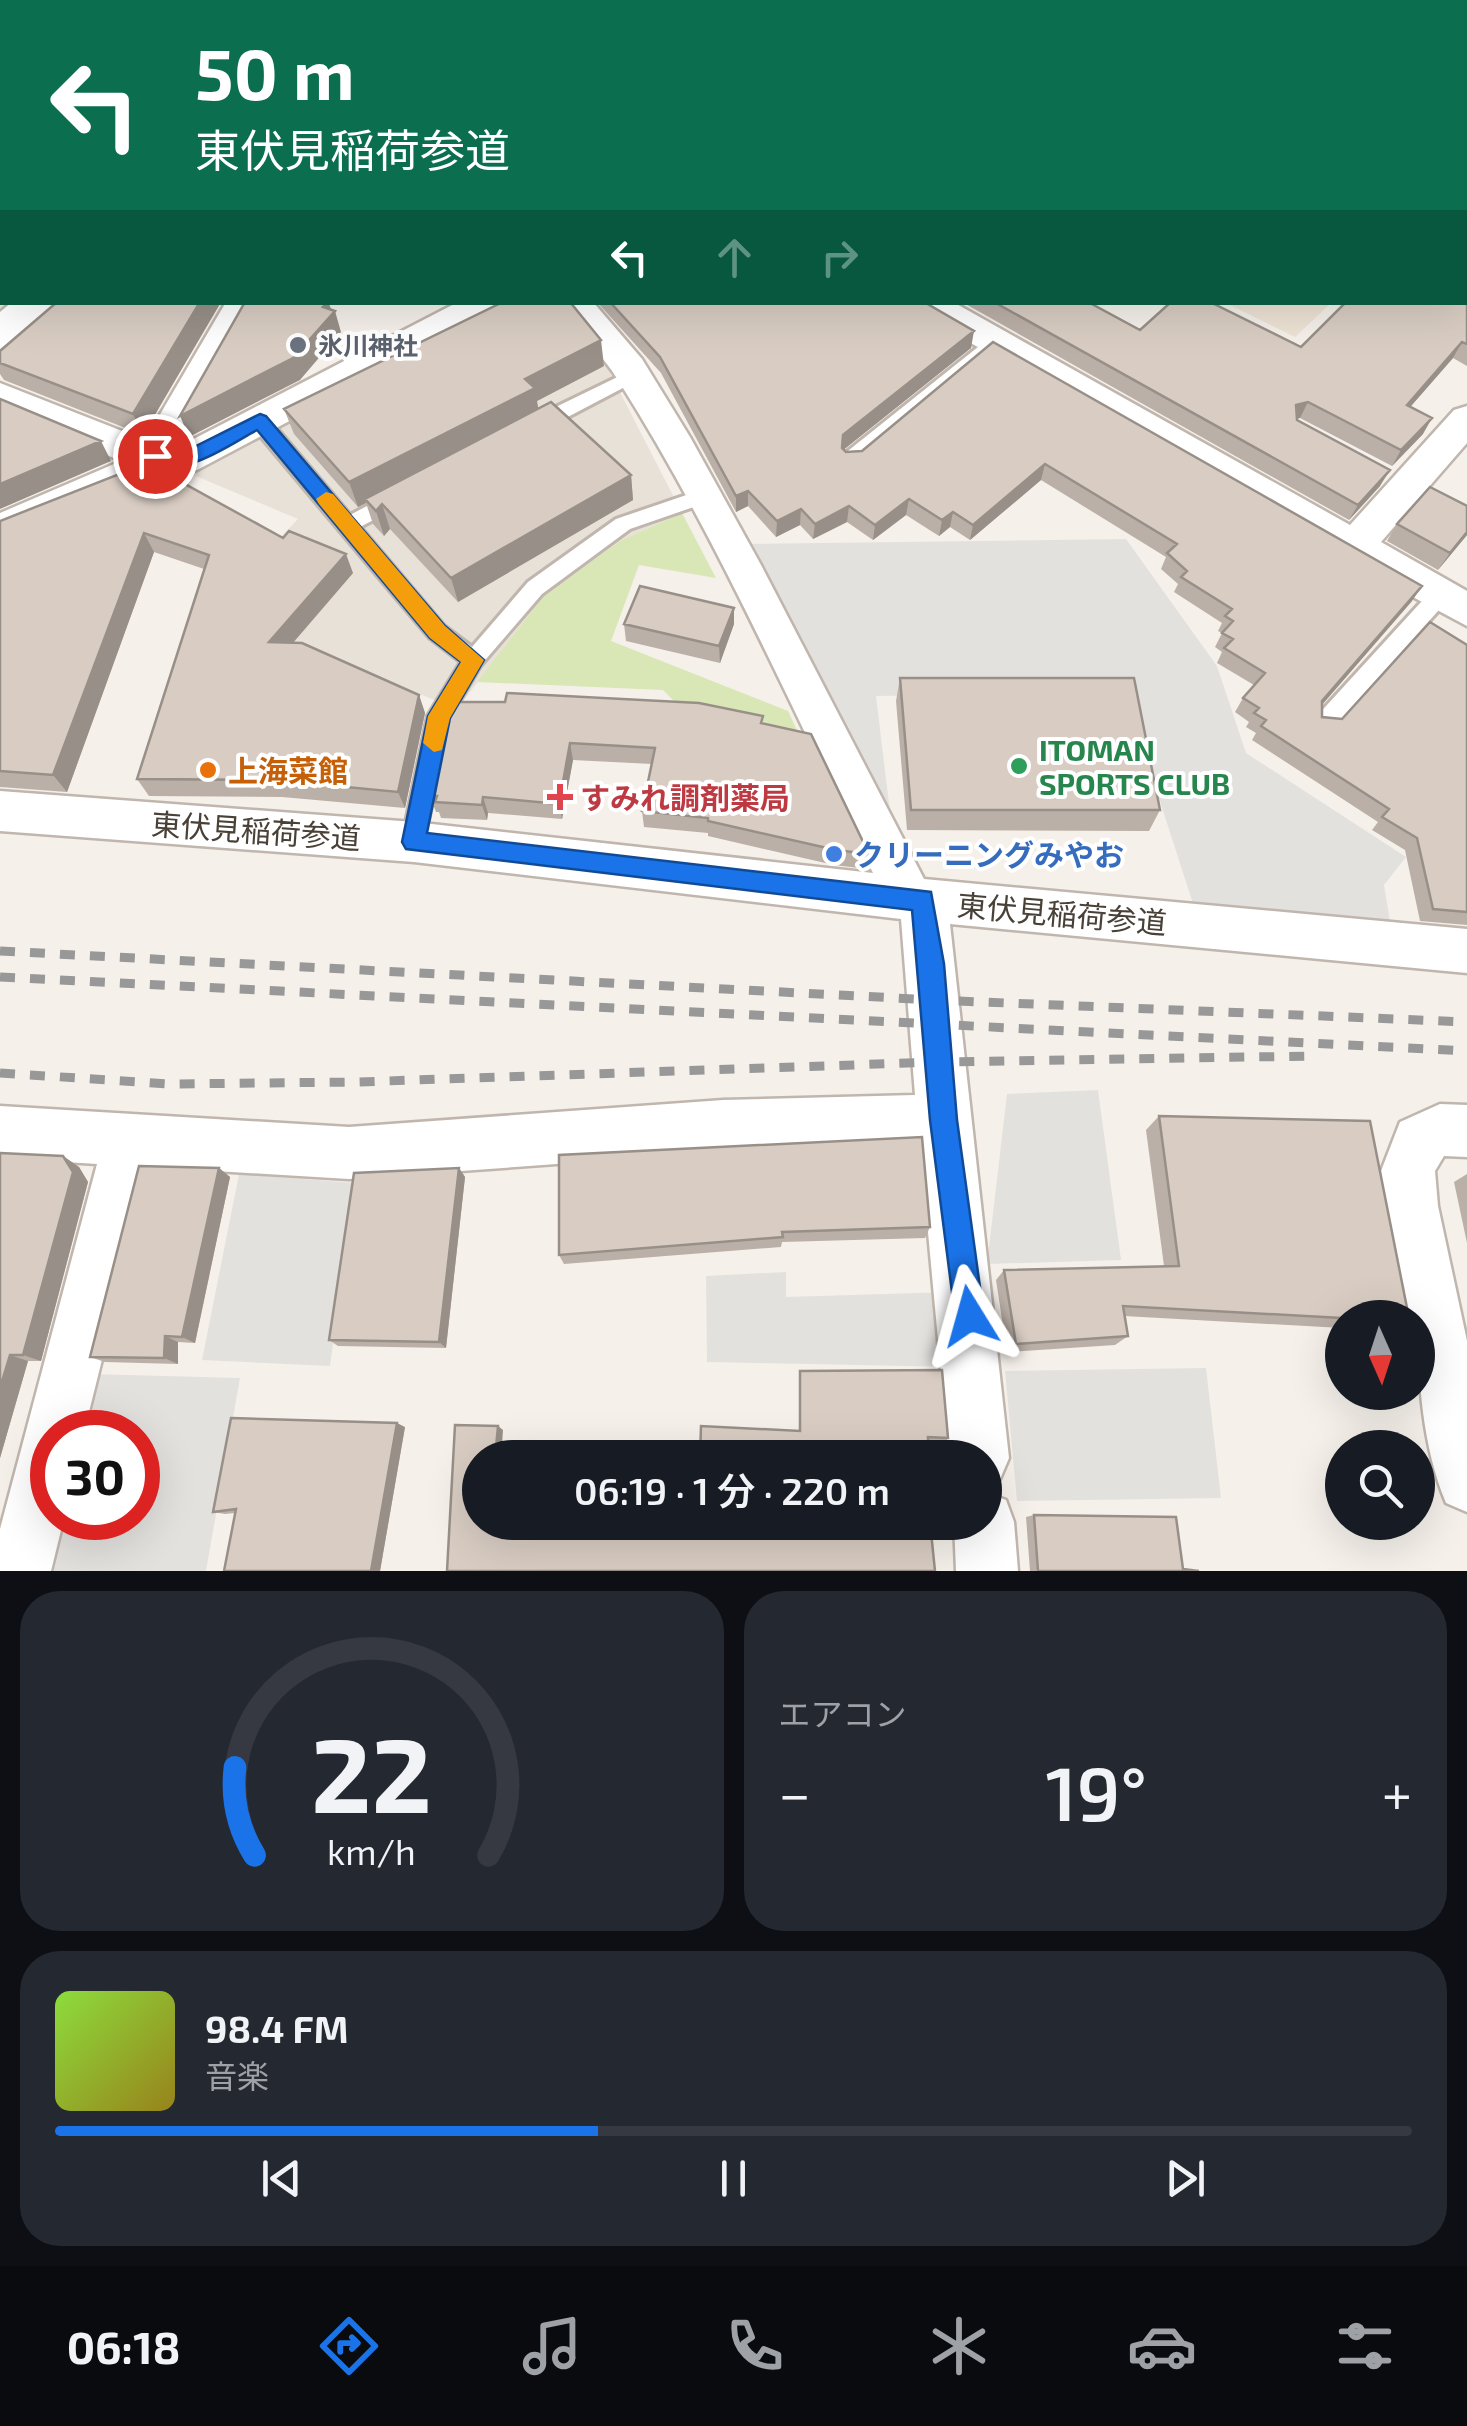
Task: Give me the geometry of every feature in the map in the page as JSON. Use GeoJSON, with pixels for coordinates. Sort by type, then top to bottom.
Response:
{"type":"FeatureCollection","features":[{"type":"Feature","properties":{"kind":"street"},"geometry":{"type":"LineString","coordinates":[[0,335],[35,305]]}},
{"type":"Feature","properties":{"kind":"street"},"geometry":{"type":"LineString","coordinates":[[0,529],[128,475],[155,456],[242,305]]}},
{"type":"Feature","properties":{"kind":"street"},"geometry":{"type":"LineString","coordinates":[[0,396],[127,449],[184,460],[481,305]]}},
{"type":"Feature","properties":{"kind":"street"},"geometry":{"type":"LineString","coordinates":[[576,305],[634,376],[704,496],[915,898],[932,964],[944,1120],[970,1316],[978,1440]]}},
{"type":"Feature","properties":{"kind":"street"},"geometry":{"type":"LineString","coordinates":[[931,305],[1454,602]]}},
{"type":"Feature","properties":{"kind":"street"},"geometry":{"type":"LineString","coordinates":[[1354,548],[1400,482],[1467,418]]}},
{"type":"Feature","properties":{"kind":"street","name":"東伏見稲荷参道"},"geometry":{"type":"LineString","coordinates":[[0,811],[414,842],[915,898],[1467,951]]}},
{"type":"Feature","properties":{"kind":"street"},"geometry":{"type":"LineString","coordinates":[[0,1132],[349,1153],[723,1126],[944,1120]]}},
{"type":"Feature","properties":{"kind":"street"},"geometry":{"type":"LineString","coordinates":[[1467,1131],[1440,1130],[1419,1141],[1408,1171],[1411,1206],[1467,1482]]}},
{"type":"Feature","properties":{"kind":"street"},"geometry":{"type":"LineString","coordinates":[[61,1410],[130,1140]]}},
{"type":"Feature","properties":{"kind":"street"},"geometry":{"type":"LineString","coordinates":[[20,1571],[30,1531]]}},
{"type":"Feature","properties":{"kind":"street"},"geometry":{"type":"LineString","coordinates":[[985,1540],[987,1571]]}},
{"type":"Feature","properties":{"kind":"lane"},"geometry":{"type":"LineString","coordinates":[[851,458],[993,341]]}},
{"type":"Feature","properties":{"kind":"lane"},"geometry":{"type":"LineString","coordinates":[[516,436],[634,376]]}},
{"type":"Feature","properties":{"kind":"lane"},"geometry":{"type":"LineString","coordinates":[[260,421],[438,632],[473,660]]}},
{"type":"Feature","properties":{"kind":"lane"},"geometry":{"type":"LineString","coordinates":[[348,525],[415,489]]}},
{"type":"Feature","properties":{"kind":"lane"},"geometry":{"type":"LineString","coordinates":[[414,842],[439,716],[473,660],[535,588],[623,524],[704,496]]}},
{"type":"Feature","properties":{"kind":"lane"},"geometry":{"type":"LineString","coordinates":[[1324,723],[1454,602]]}},
{"type":"Feature","properties":{"kind":"shaded area"},"geometry":{"type":"Polygon","coordinates":[[[0,305],[37,305],[0,335],[0,305]]]}},
{"type":"Feature","properties":{"kind":"shaded area"},"geometry":{"type":"Polygon","coordinates":[[[516,305],[575,324],[604,361],[682,513],[620,541],[543,597],[457,709],[210,610],[298,519],[179,469],[516,305]]]}},
{"type":"Feature","properties":{"kind":"shaded area"},"geometry":{"type":"Polygon","coordinates":[[[1230,305],[1329,305],[1295,337],[1230,305]]]}},
{"type":"Feature","properties":{"kind":"shaded area"},"geometry":{"type":"Polygon","coordinates":[[[1126,539],[1217,666],[1246,753],[1406,857],[1384,885],[1392,933],[1196,913],[1125,693],[876,696],[894,845],[743,544],[1126,539]]]}},
{"type":"Feature","properties":{"kind":"shaded area"},"geometry":{"type":"Polygon","coordinates":[[[1098,1090],[1121,1260],[987,1264],[1007,1094],[1098,1090]]]}},
{"type":"Feature","properties":{"kind":"shaded area"},"geometry":{"type":"Polygon","coordinates":[[[239,1174],[355,1183],[330,1366],[202,1360],[239,1174]]]}},
{"type":"Feature","properties":{"kind":"shaded area"},"geometry":{"type":"Polygon","coordinates":[[[786,1272],[786,1297],[951,1292],[954,1367],[707,1362],[706,1276],[786,1272]]]}},
{"type":"Feature","properties":{"kind":"shaded area"},"geometry":{"type":"Polygon","coordinates":[[[1206,1368],[1221,1498],[1017,1501],[1005,1371],[1206,1368]]]}},
{"type":"Feature","properties":{"kind":"shaded area"},"geometry":{"type":"Polygon","coordinates":[[[90,1374],[240,1378],[206,1571],[39,1571],[47,1540],[160,1540],[160,1410],[81,1410],[90,1374]]]}},
{"type":"Feature","properties":{"kind":"green space"},"geometry":{"type":"Polygon","coordinates":[[[682,513],[716,578],[639,565],[611,641],[788,711],[802,741],[766,723],[674,701],[663,690],[477,682],[543,597],[620,541],[682,513]]]}},
{"type":"Feature","properties":{"kind":"building"},"geometry":{"type":"Polygon","coordinates":[[[54,305],[198,305],[133,414],[0,363],[0,351],[54,305]]]}},
{"type":"Feature","properties":{"kind":"building"},"geometry":{"type":"Polygon","coordinates":[[[243,305],[325,305],[335,311],[293,358],[180,416],[243,305]]]}},
{"type":"Feature","properties":{"kind":"building"},"geometry":{"type":"Polygon","coordinates":[[[497,305],[572,305],[601,340],[525,379],[535,388],[349,482],[284,409],[497,305]]]}},
{"type":"Feature","properties":{"kind":"building"},"geometry":{"type":"Polygon","coordinates":[[[613,305],[929,305],[974,331],[843,435],[842,448],[846,452],[862,451],[993,342],[1422,586],[1322,701],[1322,717],[1342,719],[1430,622],[1467,645],[1467,912],[1433,909],[1417,838],[1382,817],[1389,809],[1261,726],[1266,720],[1254,713],[1259,708],[1243,698],[1265,673],[1224,648],[1233,639],[1222,633],[1233,621],[1225,616],[1232,609],[1181,577],[1187,571],[1167,553],[1177,544],[1045,464],[973,525],[953,512],[942,520],[909,499],[875,525],[849,506],[815,524],[801,509],[777,521],[748,491],[736,496],[660,357],[613,305]]]}},
{"type":"Feature","properties":{"kind":"building"},"geometry":{"type":"Polygon","coordinates":[[[999,305],[1094,305],[1140,330],[1168,305],[1216,305],[1301,347],[1343,305],[1467,305],[1467,344],[1462,342],[1407,405],[1432,418],[1401,450],[1308,402],[1296,405],[1297,420],[1390,470],[1358,505],[999,305]]]}},
{"type":"Feature","properties":{"kind":"building"},"geometry":{"type":"Polygon","coordinates":[[[0,399],[101,441],[0,484],[0,399]]]}},
{"type":"Feature","properties":{"kind":"building"},"geometry":{"type":"Polygon","coordinates":[[[551,402],[631,475],[451,578],[382,504],[376,511],[365,499],[551,402]]]}},
{"type":"Feature","properties":{"kind":"building"},"geometry":{"type":"Polygon","coordinates":[[[132,469],[183,483],[283,538],[289,531],[346,554],[269,642],[302,643],[419,695],[398,792],[273,780],[137,779],[209,555],[144,533],[53,775],[0,771],[0,521],[132,469]]]}},
{"type":"Feature","properties":{"kind":"building"},"geometry":{"type":"Polygon","coordinates":[[[1430,487],[1467,506],[1467,532],[1450,553],[1397,524],[1430,487]]]}},
{"type":"Feature","properties":{"kind":"building"},"geometry":{"type":"Polygon","coordinates":[[[640,586],[734,608],[719,646],[624,624],[640,586]]]}},
{"type":"Feature","properties":{"kind":"building","name":"ITOMAN SPORTS CLUB"},"geometry":{"type":"Polygon","coordinates":[[[900,678],[1134,678],[1160,810],[911,810],[900,678]]]}},
{"type":"Feature","properties":{"kind":"building"},"geometry":{"type":"Polygon","coordinates":[[[507,693],[699,703],[763,716],[761,723],[811,734],[869,854],[836,850],[708,818],[642,811],[655,748],[570,743],[559,804],[483,797],[482,805],[435,802],[437,796],[430,796],[448,702],[505,702],[507,693]]]}},
{"type":"Feature","properties":{"kind":"building"},"geometry":{"type":"Polygon","coordinates":[[[1159,1116],[1370,1121],[1405,1300],[1325,1300],[1325,1317],[1123,1306],[1128,1336],[1016,1344],[1004,1270],[1179,1266],[1159,1116]]]}},
{"type":"Feature","properties":{"kind":"building"},"geometry":{"type":"Polygon","coordinates":[[[922,1137],[930,1227],[782,1232],[783,1237],[559,1255],[559,1155],[922,1137]]]}},
{"type":"Feature","properties":{"kind":"building"},"geometry":{"type":"Polygon","coordinates":[[[0,1153],[63,1156],[73,1172],[23,1355],[10,1355],[0,1388],[0,1153]]]}},
{"type":"Feature","properties":{"kind":"building"},"geometry":{"type":"Polygon","coordinates":[[[139,1166],[219,1168],[182,1337],[165,1336],[164,1358],[90,1357],[139,1166]]]}},
{"type":"Feature","properties":{"kind":"building"},"geometry":{"type":"Polygon","coordinates":[[[459,1168],[439,1342],[329,1340],[354,1173],[459,1168]]]}},
{"type":"Feature","properties":{"kind":"building"},"geometry":{"type":"Polygon","coordinates":[[[942,1370],[948,1438],[701,1440],[701,1426],[800,1431],[800,1371],[942,1370]]]}},
{"type":"Feature","properties":{"kind":"building"},"geometry":{"type":"Polygon","coordinates":[[[231,1418],[397,1423],[371,1571],[224,1571],[236,1509],[213,1512],[231,1418]]]}},
{"type":"Feature","properties":{"kind":"building"},"geometry":{"type":"Polygon","coordinates":[[[455,1425],[498,1426],[497,1440],[462,1440],[462,1540],[932,1540],[935,1571],[447,1571],[455,1425]]]}},
{"type":"Feature","properties":{"kind":"building"},"geometry":{"type":"Polygon","coordinates":[[[1034,1515],[1176,1517],[1183,1569],[1199,1571],[1038,1571],[1034,1515]]]}},
{"type":"Feature","properties":{"kind":"railway"},"geometry":{"type":"LineString","coordinates":[[0,951],[934,1000],[1467,1022]]}},
{"type":"Feature","properties":{"kind":"railway"},"geometry":{"type":"LineString","coordinates":[[0,977],[1467,1051]]}},
{"type":"Feature","properties":{"kind":"railway"},"geometry":{"type":"LineString","coordinates":[[0,1073],[170,1084],[357,1082],[938,1062],[1314,1056]]}},
{"type":"Feature","properties":{"kind":"slow traffic"},"geometry":{"type":"LineString","coordinates":[[326,499],[438,632],[473,660],[439,716],[434,743]]}},
{"type":"Feature","properties":{"kind":"place","name":"氷川神社"},"geometry":{"type":"Point","coordinates":[298,345]}},
{"type":"Feature","properties":{"kind":"place","name":"ITOMAN SPORTS CLUB"},"geometry":{"type":"Point","coordinates":[1019,766]}},
{"type":"Feature","properties":{"kind":"place","name":"上海菜館"},"geometry":{"type":"Point","coordinates":[208,770]}},
{"type":"Feature","properties":{"kind":"place","name":"すみれ調剤薬局"},"geometry":{"type":"Point","coordinates":[560,797]}},
{"type":"Feature","properties":{"kind":"place","name":"クリーニングみやお"},"geometry":{"type":"Point","coordinates":[834,854]}},
{"type":"Feature","properties":{"kind":"route"},"geometry":{"type":"LineString","coordinates":[[155,456],[184,460],[260,421],[438,632],[473,660],[439,716],[414,842],[923,900],[944,1120],[970,1316]]}}]}
